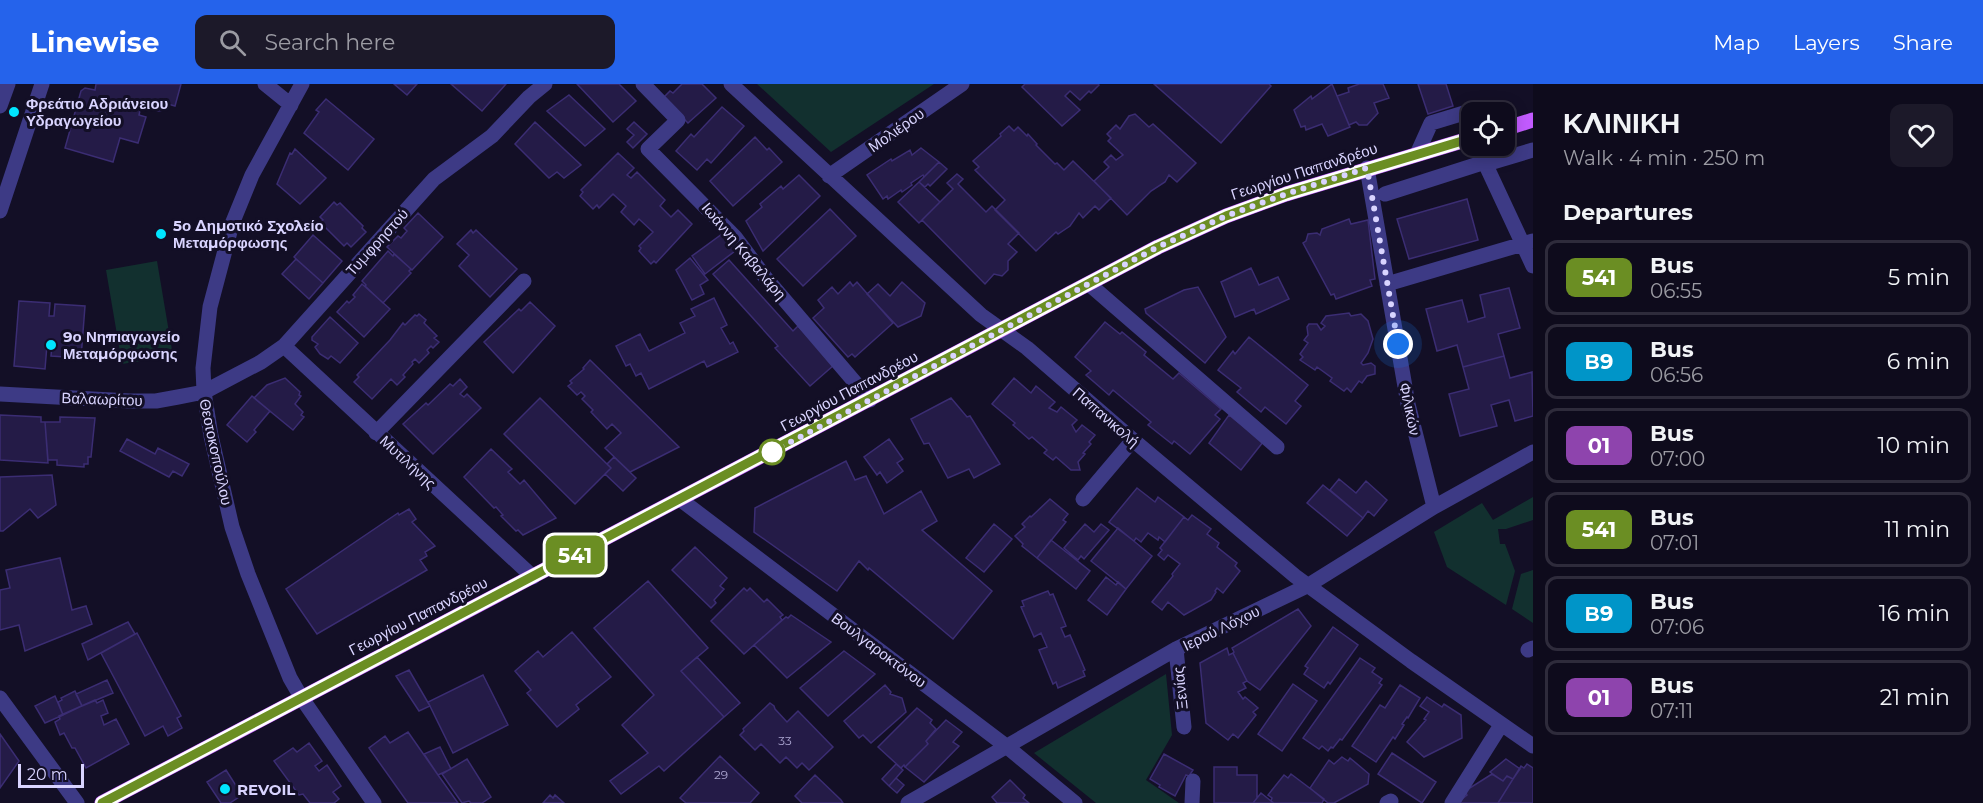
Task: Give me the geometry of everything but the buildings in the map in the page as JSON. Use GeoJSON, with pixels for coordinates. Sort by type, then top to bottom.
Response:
{"type":"FeatureCollection","features":[{"type":"Feature","properties":{"kind":"main road"},"geometry":{"type":"LineString","coordinates":[[1515,126],[1533,120]]}},
{"type":"Feature","properties":{"kind":"main road","name":"Γεωργίου Παπανδρέου"},"geometry":{"type":"LineString","coordinates":[[102,803],[1158,247],[1226,216],[1286,194],[1461,141]]}},
{"type":"Feature","properties":{"kind":"street"},"geometry":{"type":"LineString","coordinates":[[0,106],[8,84]]}},
{"type":"Feature","properties":{"kind":"street"},"geometry":{"type":"LineString","coordinates":[[0,211],[42,84]]}},
{"type":"Feature","properties":{"kind":"street"},"geometry":{"type":"LineString","coordinates":[[265,84],[291,105]]}},
{"type":"Feature","properties":{"kind":"street","name":"Θεοτοκοπούλου"},"geometry":{"type":"LineString","coordinates":[[302,84],[252,175],[232,224],[210,307],[203,368],[204,392],[232,527],[248,574],[290,678],[374,803]]}},
{"type":"Feature","properties":{"kind":"street","name":"Τυμφρηστού"},"geometry":{"type":"LineString","coordinates":[[204,392],[261,362],[284,346],[434,179],[492,136],[545,84]]}},
{"type":"Feature","properties":{"kind":"street","name":"Ιωάννη Καβαλάρη"},"geometry":{"type":"LineString","coordinates":[[643,84],[678,120],[648,149],[735,237],[765,277],[870,400]]}},
{"type":"Feature","properties":{"kind":"street","name":"Παπανικολή"},"geometry":{"type":"LineString","coordinates":[[731,84],[981,315],[1003,330],[1307,586],[1533,746]]}},
{"type":"Feature","properties":{"kind":"street","name":"Μολιέρου"},"geometry":{"type":"LineString","coordinates":[[829,176],[962,84]]}},
{"type":"Feature","properties":{"kind":"street"},"geometry":{"type":"LineString","coordinates":[[1417,154],[1431,123],[1461,114]]}},
{"type":"Feature","properties":{"kind":"street"},"geometry":{"type":"LineString","coordinates":[[1384,194],[1533,150]]}},
{"type":"Feature","properties":{"kind":"street"},"geometry":{"type":"LineString","coordinates":[[1482,156],[1528,242],[1533,266]]}},
{"type":"Feature","properties":{"kind":"street","name":"Φιλικών"},"geometry":{"type":"LineString","coordinates":[[1367,168],[1408,404],[1434,507]]}},
{"type":"Feature","properties":{"kind":"street"},"geometry":{"type":"LineString","coordinates":[[1387,284],[1528,242]]}},
{"type":"Feature","properties":{"kind":"street"},"geometry":{"type":"LineString","coordinates":[[376,433],[524,281]]}},
{"type":"Feature","properties":{"kind":"street"},"geometry":{"type":"LineString","coordinates":[[1089,284],[1277,447]]}},
{"type":"Feature","properties":{"kind":"street","name":"Μυτιλήνης"},"geometry":{"type":"LineString","coordinates":[[284,346],[533,577]]}},
{"type":"Feature","properties":{"kind":"street","name":"Βαλαωρίτου"},"geometry":{"type":"LineString","coordinates":[[0,394],[130,401],[156,400],[204,392]]}},
{"type":"Feature","properties":{"kind":"street"},"geometry":{"type":"LineString","coordinates":[[1083,499],[1133,440]]}},
{"type":"Feature","properties":{"kind":"street","name":"Ιερού Λόχου"},"geometry":{"type":"LineString","coordinates":[[908,803],[1176,649],[1307,586],[1434,507],[1533,452]]}},
{"type":"Feature","properties":{"kind":"street","name":"Βουλγαροκτόνου"},"geometry":{"type":"LineString","coordinates":[[681,500],[1006,746],[1075,803]]}},
{"type":"Feature","properties":{"kind":"street","name":"Ξενίας"},"geometry":{"type":"LineString","coordinates":[[1176,649],[1184,727]]}},
{"type":"Feature","properties":{"kind":"street"},"geometry":{"type":"LineString","coordinates":[[0,698],[77,803]]}},
{"type":"Feature","properties":{"kind":"street"},"geometry":{"type":"LineString","coordinates":[[1452,803],[1502,724]]}},
{"type":"Feature","properties":{"kind":"street"},"geometry":{"type":"LineString","coordinates":[[1192,781],[1192,803]]}},
{"type":"Feature","properties":{"kind":"green space"},"geometry":{"type":"Polygon","coordinates":[[[757,84],[934,84],[831,152],[757,84]]]}},
{"type":"Feature","properties":{"kind":"green space"},"geometry":{"type":"Polygon","coordinates":[[[157,261],[173,356],[122,364],[106,270],[157,261]]]}},
{"type":"Feature","properties":{"kind":"green space"},"geometry":{"type":"Polygon","coordinates":[[[1533,497],[1533,520],[1506,529],[1498,529],[1500,544],[1505,544],[1515,571],[1506,605],[1447,567],[1434,532],[1482,503],[1493,520],[1533,497]]]}},
{"type":"Feature","properties":{"kind":"green space"},"geometry":{"type":"Polygon","coordinates":[[[1533,570],[1533,623],[1512,609],[1521,574],[1533,570]]]}},
{"type":"Feature","properties":{"kind":"green space"},"geometry":{"type":"Polygon","coordinates":[[[1166,674],[1172,735],[1146,780],[1179,803],[1096,803],[1034,753],[1166,674]]]}},
{"type":"Feature","properties":{"kind":"bus line","name":"541"},"geometry":{"type":"LineString","coordinates":[[102,803],[843,415],[1158,247],[1226,216],[1286,194],[1461,141]]}},
{"type":"Feature","properties":{"kind":"place","name":"Φρεάτιο Αδριάνειου Υδραγωγείου"},"geometry":{"type":"Point","coordinates":[14,112]}},
{"type":"Feature","properties":{"kind":"place","name":"5ο Δημοτικό Σχολείο Μεταμόρφωσης"},"geometry":{"type":"Point","coordinates":[161,234]}},
{"type":"Feature","properties":{"kind":"place","name":"9ο Νηπιαγωγείο Μεταμόρφωσης"},"geometry":{"type":"Point","coordinates":[51,345]}},
{"type":"Feature","properties":{"kind":"place","name":"REVOIL"},"geometry":{"type":"Point","coordinates":[225,789]}},
{"type":"Feature","properties":{"kind":"route"},"geometry":{"type":"LineString","coordinates":[[772,452],[1158,247],[1226,216],[1367,168],[1398,344]]}}]}
